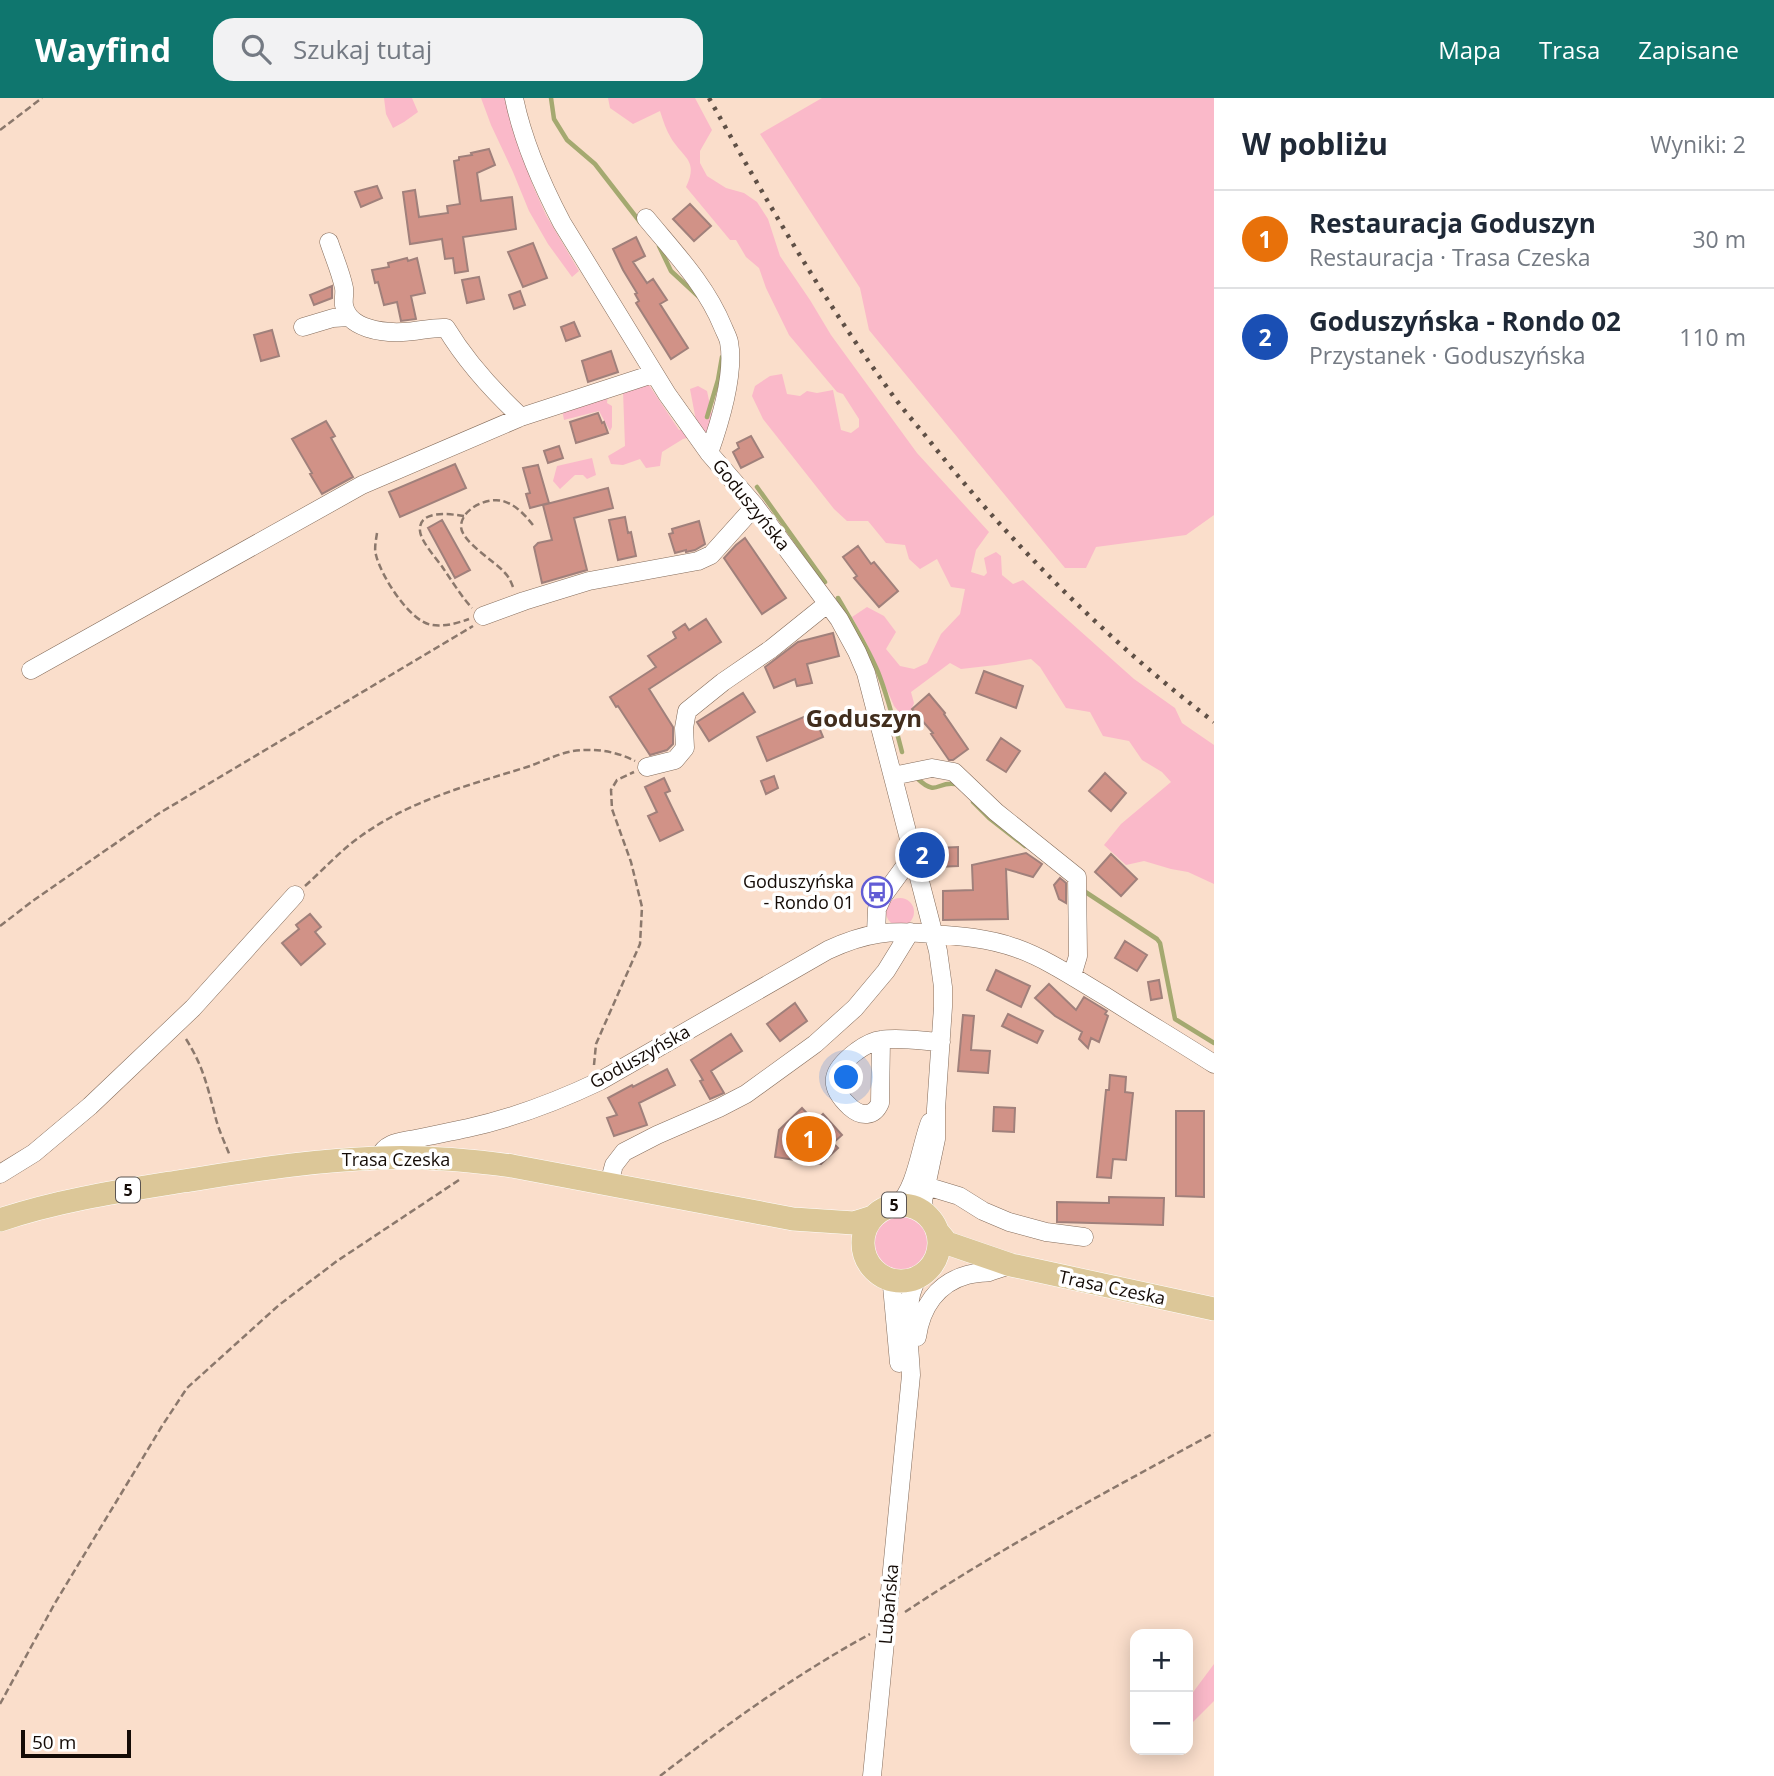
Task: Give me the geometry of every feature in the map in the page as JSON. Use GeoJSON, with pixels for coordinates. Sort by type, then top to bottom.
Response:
{"type":"FeatureCollection","features":[{"type":"Feature","properties":{"kind":"main road","name":"Trasa Czeska"},"geometry":{"type":"LineString","coordinates":[[0,1220],[85,1198],[234,1173],[379,1157],[498,1164],[793,1219],[854,1223],[873,1217]]}},
{"type":"Feature","properties":{"kind":"main road","name":"5"},"geometry":{"type":"LineString","coordinates":[[924,1273],[909,1281],[899,1282],[881,1275],[867,1261],[864,1233],[873,1217],[884,1209],[897,1205],[917,1208],[933,1224]]}},
{"type":"Feature","properties":{"kind":"main road","name":"Trasa Czeska"},"geometry":{"type":"LineString","coordinates":[[793,1219],[849,1240],[864,1251]]}},
{"type":"Feature","properties":{"kind":"main road","name":"Trasa Czeska"},"geometry":{"type":"LineString","coordinates":[[933,1224],[947,1242],[1011,1265],[1214,1309]]}},
{"type":"Feature","properties":{"kind":"main road"},"geometry":{"type":"LineString","coordinates":[[924,1273],[939,1251],[933,1224]]}},
{"type":"Feature","properties":{"kind":"main road","name":"Trasa Czeska"},"geometry":{"type":"LineString","coordinates":[[924,1273],[946,1262],[1011,1265]]}},
{"type":"Feature","properties":{"kind":"street","name":"Goduszyńska"},"geometry":{"type":"LineString","coordinates":[[514,98],[529,153],[550,201],[653,374],[709,453],[755,506],[827,604],[849,635],[866,673],[942,968],[936,1139],[923,1201],[933,1224]]}},
{"type":"Feature","properties":{"kind":"street"},"geometry":{"type":"LineString","coordinates":[[646,218],[694,276],[717,312],[729,342],[729,370],[721,418],[709,453]]}},
{"type":"Feature","properties":{"kind":"street"},"geometry":{"type":"LineString","coordinates":[[329,242],[345,290],[344,306],[349,317],[383,332],[446,328],[457,346],[500,397],[521,417]]}},
{"type":"Feature","properties":{"kind":"street"},"geometry":{"type":"LineString","coordinates":[[303,327],[333,318],[349,317]]}},
{"type":"Feature","properties":{"kind":"street"},"geometry":{"type":"LineString","coordinates":[[31,670],[362,485],[521,417],[653,374]]}},
{"type":"Feature","properties":{"kind":"street"},"geometry":{"type":"LineString","coordinates":[[483,616],[589,581],[698,561],[710,555],[755,506]]}},
{"type":"Feature","properties":{"kind":"street"},"geometry":{"type":"LineString","coordinates":[[647,767],[675,760],[685,748],[687,711],[827,604]]}},
{"type":"Feature","properties":{"kind":"street"},"geometry":{"type":"LineString","coordinates":[[893,776],[932,768],[954,772],[996,812],[1077,877],[1078,956],[1072,976]]}},
{"type":"Feature","properties":{"kind":"street"},"geometry":{"type":"LineString","coordinates":[[877,933],[877,909],[883,896],[913,855]]}},
{"type":"Feature","properties":{"kind":"street"},"geometry":{"type":"LineString","coordinates":[[0,1174],[34,1153],[90,1107],[193,1008],[295,895]]}},
{"type":"Feature","properties":{"kind":"street","name":"Goduszyńska"},"geometry":{"type":"LineString","coordinates":[[379,1157],[383,1150],[396,1143],[470,1128],[567,1096],[600,1081],[828,950],[850,939],[877,933],[898,931],[958,936],[998,942],[1035,956],[1214,1064]]}},
{"type":"Feature","properties":{"kind":"street"},"geometry":{"type":"LineString","coordinates":[[611,1176],[614,1165],[624,1152],[746,1094],[815,1044],[855,1008],[878,981],[909,932]]}},
{"type":"Feature","properties":{"kind":"street"},"geometry":{"type":"LineString","coordinates":[[881,1040],[941,1042]]}},
{"type":"Feature","properties":{"kind":"street","name":"Goduszyńska"},"geometry":{"type":"LineString","coordinates":[[897,1205],[905,1196],[936,1109]]}},
{"type":"Feature","properties":{"kind":"street"},"geometry":{"type":"LineString","coordinates":[[926,1186],[959,1196],[983,1211],[1009,1222],[1046,1232],[1084,1237]]}},
{"type":"Feature","properties":{"kind":"street"},"geometry":{"type":"LineString","coordinates":[[911,1375],[920,1317],[931,1299],[947,1284],[967,1275],[1011,1265]]}},
{"type":"Feature","properties":{"kind":"street","name":"Lubańska"},"geometry":{"type":"LineString","coordinates":[[872,1776],[911,1375],[909,1315],[912,1288],[924,1273]]}},
{"type":"Feature","properties":{"kind":"street","name":"Lubańska"},"geometry":{"type":"LineString","coordinates":[[890,1280],[905,1431]]}},
{"type":"Feature","properties":{"kind":"path"},"geometry":{"type":"LineString","coordinates":[[1,128],[42,98]]}},
{"type":"Feature","properties":{"kind":"path"},"geometry":{"type":"LineString","coordinates":[[520,603],[507,575],[466,538],[461,530],[461,522],[467,511],[494,500],[503,501],[524,514],[533,525]]}},
{"type":"Feature","properties":{"kind":"path"},"geometry":{"type":"LineString","coordinates":[[465,516],[428,516],[422,522],[420,531],[426,544],[470,606],[483,616]]}},
{"type":"Feature","properties":{"kind":"path"},"geometry":{"type":"LineString","coordinates":[[377,533],[375,554],[389,585],[407,610],[422,622],[444,625],[483,616]]}},
{"type":"Feature","properties":{"kind":"path"},"geometry":{"type":"LineString","coordinates":[[0,926],[158,814],[474,625],[483,616]]}},
{"type":"Feature","properties":{"kind":"path"},"geometry":{"type":"LineString","coordinates":[[295,895],[361,836],[412,805],[465,785],[572,751],[605,750],[626,756],[647,767]]}},
{"type":"Feature","properties":{"kind":"path"},"geometry":{"type":"LineString","coordinates":[[600,1081],[594,1069],[596,1044],[640,944],[642,907],[631,862],[612,808],[611,790],[617,780],[647,767]]}},
{"type":"Feature","properties":{"kind":"path"},"geometry":{"type":"LineString","coordinates":[[177,1024],[203,1071],[215,1118],[234,1173]]}},
{"type":"Feature","properties":{"kind":"path"},"geometry":{"type":"LineString","coordinates":[[0,1704],[62,1591],[187,1388],[259,1322],[301,1288],[460,1179]]}},
{"type":"Feature","properties":{"kind":"path"},"geometry":{"type":"LineString","coordinates":[[903,1613],[1072,1511],[1214,1433]]}},
{"type":"Feature","properties":{"kind":"path"},"geometry":{"type":"LineString","coordinates":[[660,1776],[756,1704],[867,1635]]}},
{"type":"Feature","properties":{"kind":"shaded area"},"geometry":{"type":"Polygon","coordinates":[[[384,98],[412,98],[418,112],[393,128],[386,114],[384,98]]]}},
{"type":"Feature","properties":{"kind":"shaded area"},"geometry":{"type":"Polygon","coordinates":[[[481,98],[505,98],[533,186],[546,215],[579,271],[572,277],[529,211],[481,98]]]}},
{"type":"Feature","properties":{"kind":"shaded area"},"geometry":{"type":"Polygon","coordinates":[[[608,98],[695,98],[712,130],[700,151],[700,163],[707,176],[757,202],[768,219],[780,256],[831,335],[917,453],[989,532],[976,550],[971,572],[984,576],[987,573],[984,558],[996,552],[1001,556],[1002,575],[1013,584],[1023,580],[1134,679],[1175,708],[1182,723],[1214,745],[1214,884],[1188,872],[1144,861],[1126,865],[1104,845],[1121,824],[1171,782],[1162,772],[1142,760],[1129,741],[1103,736],[1090,712],[1066,708],[1040,667],[1031,659],[961,669],[950,663],[911,692],[914,703],[911,711],[914,718],[906,720],[894,706],[852,617],[867,607],[884,616],[896,632],[886,649],[900,666],[914,669],[927,663],[941,634],[960,614],[965,589],[951,587],[937,559],[920,569],[909,559],[905,545],[886,543],[868,521],[847,521],[834,509],[763,419],[752,396],[755,386],[770,376],[782,374],[787,394],[800,396],[807,391],[817,393],[833,390],[841,430],[851,433],[859,427],[859,419],[843,394],[837,392],[789,335],[759,268],[746,257],[736,240],[730,240],[686,187],[690,178],[690,165],[669,135],[660,111],[633,124],[610,108],[608,98]]]}},
{"type":"Feature","properties":{"kind":"shaded area"},"geometry":{"type":"Polygon","coordinates":[[[822,98],[1214,98],[1214,515],[1186,535],[1096,547],[1086,568],[1065,568],[869,330],[860,288],[760,134],[822,98]]]}},
{"type":"Feature","properties":{"kind":"shaded area"},"geometry":{"type":"Polygon","coordinates":[[[649,385],[679,430],[697,426],[690,389],[698,386],[707,391],[713,419],[712,432],[683,439],[662,452],[660,466],[646,468],[640,459],[623,465],[611,464],[608,456],[625,446],[623,391],[649,385]]]}},
{"type":"Feature","properties":{"kind":"shaded area"},"geometry":{"type":"Polygon","coordinates":[[[608,394],[607,403],[612,406],[610,431],[599,411],[564,420],[562,409],[608,394]]]}},
{"type":"Feature","properties":{"kind":"shaded area"},"geometry":{"type":"Polygon","coordinates":[[[592,458],[596,475],[587,479],[583,475],[575,475],[560,489],[553,481],[557,466],[592,458]]]}},
{"type":"Feature","properties":{"kind":"shaded area"},"geometry":{"type":"Polygon","coordinates":[[[900,898],[910,902],[914,912],[910,922],[900,926],[890,922],[886,912],[890,902],[900,898]]]}},
{"type":"Feature","properties":{"kind":"shaded area"},"geometry":{"type":"Polygon","coordinates":[[[895,1214],[907,1214],[922,1222],[930,1237],[930,1249],[922,1264],[907,1272],[895,1272],[880,1264],[872,1249],[872,1237],[880,1222],[895,1214]]]}},
{"type":"Feature","properties":{"kind":"shaded area"},"geometry":{"type":"Polygon","coordinates":[[[1214,1664],[1214,1701],[1193,1722],[1193,1692],[1214,1664]]]}},
{"type":"Feature","properties":{"kind":"building"},"geometry":{"type":"Polygon","coordinates":[[[489,149],[495,165],[477,173],[481,201],[512,197],[516,229],[463,237],[468,271],[455,273],[453,258],[445,259],[442,239],[410,244],[403,192],[415,190],[419,217],[448,213],[447,206],[460,204],[454,161],[459,160],[459,157],[489,149]]]}},
{"type":"Feature","properties":{"kind":"building"},"geometry":{"type":"Polygon","coordinates":[[[377,186],[382,198],[361,207],[355,192],[377,186]]]}},
{"type":"Feature","properties":{"kind":"building"},"geometry":{"type":"Polygon","coordinates":[[[690,204],[711,226],[694,241],[673,219],[690,204]]]}},
{"type":"Feature","properties":{"kind":"building"},"geometry":{"type":"Polygon","coordinates":[[[636,237],[645,256],[633,262],[647,283],[653,279],[667,300],[660,304],[688,348],[671,359],[636,303],[639,301],[635,294],[637,293],[613,249],[636,237]]]}},
{"type":"Feature","properties":{"kind":"building"},"geometry":{"type":"Polygon","coordinates":[[[533,243],[547,278],[523,287],[508,252],[533,243]]]}},
{"type":"Feature","properties":{"kind":"building"},"geometry":{"type":"Polygon","coordinates":[[[407,258],[408,261],[417,258],[425,293],[411,296],[416,319],[401,321],[397,302],[384,305],[372,270],[389,267],[388,263],[407,258]]]}},
{"type":"Feature","properties":{"kind":"building"},"geometry":{"type":"Polygon","coordinates":[[[479,277],[484,299],[467,303],[462,280],[479,277]]]}},
{"type":"Feature","properties":{"kind":"building"},"geometry":{"type":"Polygon","coordinates":[[[332,286],[332,298],[314,305],[310,295],[332,286]]]}},
{"type":"Feature","properties":{"kind":"building"},"geometry":{"type":"Polygon","coordinates":[[[520,291],[525,305],[514,309],[509,295],[520,291]]]}},
{"type":"Feature","properties":{"kind":"building"},"geometry":{"type":"Polygon","coordinates":[[[574,322],[580,336],[566,341],[561,327],[574,322]]]}},
{"type":"Feature","properties":{"kind":"building"},"geometry":{"type":"Polygon","coordinates":[[[272,330],[279,356],[261,361],[254,335],[272,330]]]}},
{"type":"Feature","properties":{"kind":"building"},"geometry":{"type":"Polygon","coordinates":[[[611,351],[618,372],[588,382],[582,361],[611,351]]]}},
{"type":"Feature","properties":{"kind":"building"},"geometry":{"type":"Polygon","coordinates":[[[598,413],[608,433],[576,443],[570,422],[598,413]]]}},
{"type":"Feature","properties":{"kind":"building"},"geometry":{"type":"Polygon","coordinates":[[[326,421],[335,436],[331,438],[353,477],[322,494],[292,439],[326,421]]]}},
{"type":"Feature","properties":{"kind":"building"},"geometry":{"type":"Polygon","coordinates":[[[751,436],[763,457],[741,468],[733,452],[739,448],[737,443],[751,436]]]}},
{"type":"Feature","properties":{"kind":"building"},"geometry":{"type":"Polygon","coordinates":[[[559,446],[563,458],[548,463],[544,451],[559,446]]]}},
{"type":"Feature","properties":{"kind":"building"},"geometry":{"type":"Polygon","coordinates":[[[455,464],[466,488],[400,517],[389,492],[455,464]]]}},
{"type":"Feature","properties":{"kind":"building"},"geometry":{"type":"Polygon","coordinates":[[[538,465],[549,503],[530,508],[526,494],[530,493],[523,468],[538,465]]]}},
{"type":"Feature","properties":{"kind":"building"},"geometry":{"type":"Polygon","coordinates":[[[608,488],[613,508],[574,518],[587,570],[542,583],[534,547],[538,543],[552,540],[543,505],[608,488]]]}},
{"type":"Feature","properties":{"kind":"building"},"geometry":{"type":"Polygon","coordinates":[[[625,517],[636,556],[618,560],[609,520],[625,517]]]}},
{"type":"Feature","properties":{"kind":"building"},"geometry":{"type":"Polygon","coordinates":[[[442,520],[470,570],[455,578],[428,528],[442,520]]]}},
{"type":"Feature","properties":{"kind":"building"},"geometry":{"type":"Polygon","coordinates":[[[699,521],[705,544],[695,550],[675,553],[669,534],[673,533],[672,529],[699,521]]]}},
{"type":"Feature","properties":{"kind":"building"},"geometry":{"type":"Polygon","coordinates":[[[745,538],[786,598],[762,614],[724,558],[745,538]]]}},
{"type":"Feature","properties":{"kind":"building"},"geometry":{"type":"Polygon","coordinates":[[[858,546],[871,564],[874,562],[898,591],[879,607],[854,578],[857,576],[843,557],[858,546]]]}},
{"type":"Feature","properties":{"kind":"building"},"geometry":{"type":"Polygon","coordinates":[[[706,619],[721,642],[649,689],[673,727],[673,744],[667,750],[650,755],[610,697],[656,667],[648,656],[676,638],[673,632],[685,624],[689,630],[706,619]]]}},
{"type":"Feature","properties":{"kind":"building"},"geometry":{"type":"Polygon","coordinates":[[[833,633],[839,656],[807,664],[812,683],[797,686],[795,679],[774,688],[765,667],[798,642],[833,633]]]}},
{"type":"Feature","properties":{"kind":"building"},"geometry":{"type":"Polygon","coordinates":[[[984,671],[1023,686],[1016,708],[976,693],[984,671]]]}},
{"type":"Feature","properties":{"kind":"building"},"geometry":{"type":"Polygon","coordinates":[[[743,693],[755,712],[709,741],[697,722],[743,693]]]}},
{"type":"Feature","properties":{"kind":"building"},"geometry":{"type":"Polygon","coordinates":[[[929,694],[968,749],[953,760],[949,760],[931,734],[933,733],[912,709],[929,694]]]}},
{"type":"Feature","properties":{"kind":"building"},"geometry":{"type":"Polygon","coordinates":[[[813,713],[823,737],[767,761],[757,737],[813,713]]]}},
{"type":"Feature","properties":{"kind":"building"},"geometry":{"type":"Polygon","coordinates":[[[1001,738],[1020,751],[1006,772],[987,760],[1001,738]]]}},
{"type":"Feature","properties":{"kind":"building"},"geometry":{"type":"Polygon","coordinates":[[[1105,773],[1126,793],[1111,811],[1089,791],[1105,773]]]}},
{"type":"Feature","properties":{"kind":"building"},"geometry":{"type":"Polygon","coordinates":[[[774,776],[778,788],[766,794],[761,781],[774,776]]]}},
{"type":"Feature","properties":{"kind":"building"},"geometry":{"type":"Polygon","coordinates":[[[664,778],[670,791],[665,793],[683,830],[660,841],[648,816],[657,812],[645,787],[664,778]]]}},
{"type":"Feature","properties":{"kind":"building"},"geometry":{"type":"Polygon","coordinates":[[[958,847],[958,866],[937,867],[937,848],[958,847]]]}},
{"type":"Feature","properties":{"kind":"building"},"geometry":{"type":"Polygon","coordinates":[[[1026,853],[1042,864],[1033,877],[1006,869],[1008,919],[943,920],[943,891],[973,890],[972,865],[1026,853]]]}},
{"type":"Feature","properties":{"kind":"building"},"geometry":{"type":"Polygon","coordinates":[[[1111,854],[1137,879],[1121,896],[1095,872],[1111,854]]]}},
{"type":"Feature","properties":{"kind":"building"},"geometry":{"type":"Polygon","coordinates":[[[1060,878],[1066,883],[1066,903],[1059,899],[1054,885],[1060,878]]]}},
{"type":"Feature","properties":{"kind":"building"},"geometry":{"type":"Polygon","coordinates":[[[310,914],[321,927],[315,932],[325,944],[301,965],[282,943],[299,929],[296,925],[310,914]]]}},
{"type":"Feature","properties":{"kind":"building"},"geometry":{"type":"Polygon","coordinates":[[[1125,941],[1147,955],[1137,971],[1115,958],[1125,941]]]}},
{"type":"Feature","properties":{"kind":"building"},"geometry":{"type":"Polygon","coordinates":[[[996,970],[1030,986],[1021,1007],[987,990],[996,970]]]}},
{"type":"Feature","properties":{"kind":"building"},"geometry":{"type":"Polygon","coordinates":[[[1159,980],[1162,998],[1151,1000],[1148,982],[1159,980]]]}},
{"type":"Feature","properties":{"kind":"building"},"geometry":{"type":"Polygon","coordinates":[[[1049,984],[1076,1010],[1084,997],[1107,1011],[1105,1014],[1108,1016],[1099,1042],[1091,1038],[1088,1048],[1079,1039],[1082,1032],[1055,1016],[1035,998],[1049,984]]]}},
{"type":"Feature","properties":{"kind":"building"},"geometry":{"type":"Polygon","coordinates":[[[795,1003],[807,1021],[780,1041],[767,1024],[795,1003]]]}},
{"type":"Feature","properties":{"kind":"building"},"geometry":{"type":"Polygon","coordinates":[[[1008,1014],[1043,1031],[1037,1043],[1002,1026],[1008,1014]]]}},
{"type":"Feature","properties":{"kind":"building"},"geometry":{"type":"Polygon","coordinates":[[[963,1015],[974,1016],[971,1050],[990,1051],[988,1073],[958,1071],[963,1015]]]}},
{"type":"Feature","properties":{"kind":"building"},"geometry":{"type":"Polygon","coordinates":[[[731,1034],[742,1051],[711,1071],[724,1093],[710,1099],[691,1060],[731,1034]]]}},
{"type":"Feature","properties":{"kind":"building"},"geometry":{"type":"Polygon","coordinates":[[[667,1069],[675,1085],[639,1103],[647,1125],[614,1136],[607,1118],[617,1115],[608,1098],[667,1069]]]}},
{"type":"Feature","properties":{"kind":"building"},"geometry":{"type":"Polygon","coordinates":[[[1110,1075],[1126,1077],[1125,1092],[1133,1093],[1126,1160],[1113,1159],[1111,1178],[1097,1177],[1110,1075]]]}},
{"type":"Feature","properties":{"kind":"building"},"geometry":{"type":"Polygon","coordinates":[[[994,1107],[1015,1108],[1014,1132],[993,1131],[994,1107]]]}},
{"type":"Feature","properties":{"kind":"building"},"geometry":{"type":"Polygon","coordinates":[[[802,1108],[815,1122],[823,1114],[842,1135],[833,1143],[838,1148],[821,1164],[775,1157],[779,1130],[802,1108]]]}},
{"type":"Feature","properties":{"kind":"building"},"geometry":{"type":"Polygon","coordinates":[[[1176,1111],[1204,1111],[1204,1197],[1176,1196],[1176,1111]]]}},
{"type":"Feature","properties":{"kind":"building"},"geometry":{"type":"Polygon","coordinates":[[[1109,1197],[1164,1198],[1163,1225],[1057,1222],[1057,1202],[1109,1203],[1109,1197]]]}},
{"type":"Feature","properties":{"kind":"waterway"},"geometry":{"type":"LineString","coordinates":[[551,98],[554,119],[567,140],[595,164],[640,222]]}},
{"type":"Feature","properties":{"kind":"waterway"},"geometry":{"type":"LineString","coordinates":[[659,246],[671,271],[698,296]]}},
{"type":"Feature","properties":{"kind":"waterway"},"geometry":{"type":"LineString","coordinates":[[707,417],[722,357]]}},
{"type":"Feature","properties":{"kind":"waterway"},"geometry":{"type":"LineString","coordinates":[[757,487],[825,582]]}},
{"type":"Feature","properties":{"kind":"waterway"},"geometry":{"type":"LineString","coordinates":[[838,598],[878,672],[902,752]]}},
{"type":"Feature","properties":{"kind":"waterway"},"geometry":{"type":"LineString","coordinates":[[918,779],[933,788],[955,784]]}},
{"type":"Feature","properties":{"kind":"waterway"},"geometry":{"type":"LineString","coordinates":[[973,802],[1025,846]]}},
{"type":"Feature","properties":{"kind":"waterway"},"geometry":{"type":"LineString","coordinates":[[1084,891],[1157,939],[1175,1019],[1214,1043]]}},
{"type":"Feature","properties":{"kind":"railway"},"geometry":{"type":"LineString","coordinates":[[709,98],[817,284],[905,411],[996,520],[1064,592],[1137,659],[1214,722]]}},
{"type":"Feature","properties":{"kind":"place","name":"Goduszyńska - Rondo 02"},"geometry":{"type":"Point","coordinates":[922,855]}},
{"type":"Feature","properties":{"kind":"place","name":"Goduszyńska - Rondo 01"},"geometry":{"type":"Point","coordinates":[877,892]}},
{"type":"Feature","properties":{"kind":"place","name":"Restauracja Goduszyn"},"geometry":{"type":"Point","coordinates":[809,1139]}},
{"type":"Feature","properties":{"kind":"district","name":"Goduszyn"},"geometry":{"type":"Point","coordinates":[864,719]}}]}
